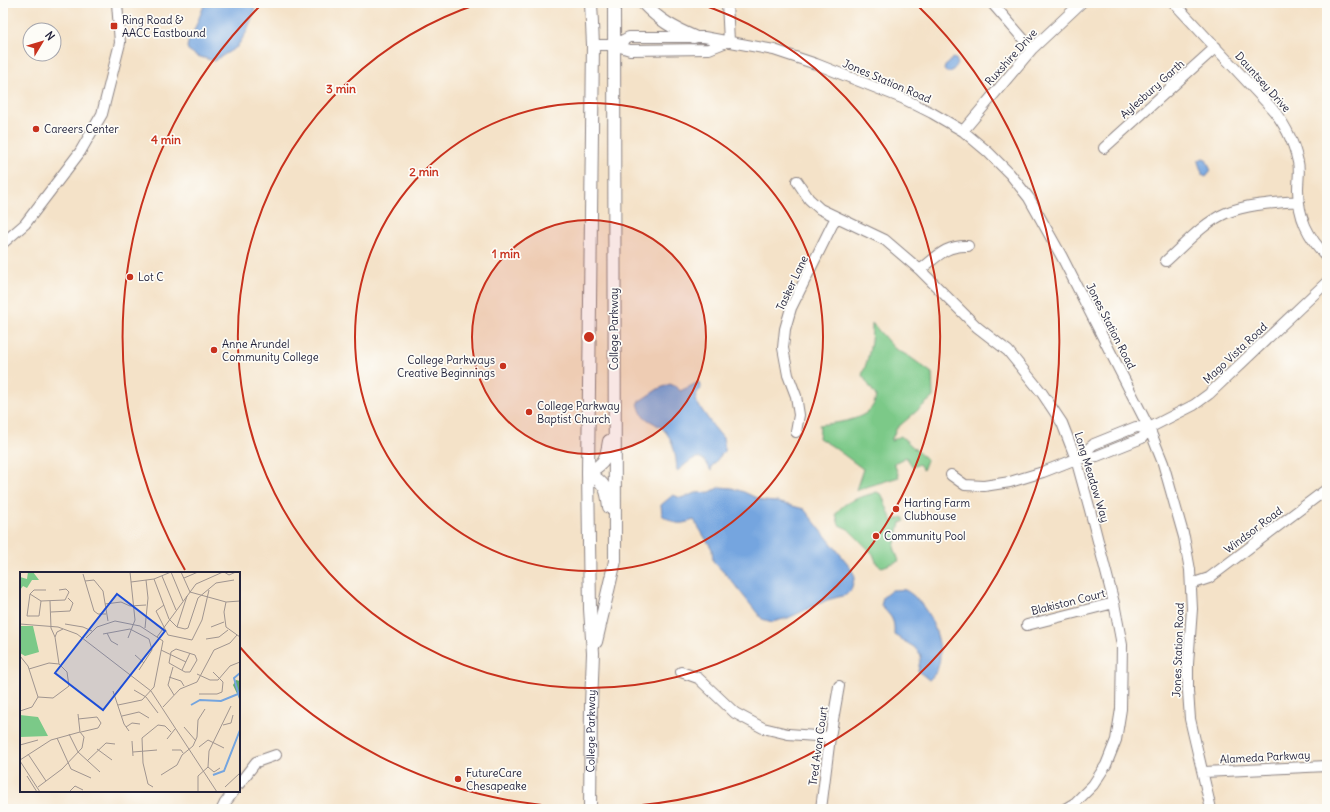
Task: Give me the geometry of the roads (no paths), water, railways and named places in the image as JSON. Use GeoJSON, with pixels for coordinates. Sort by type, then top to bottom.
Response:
{"type":"FeatureCollection","features":[{"type":"Feature","properties":{"kind":"main road","name":"College Parkway"},"geometry":{"type":"LineString","coordinates":[[590,809],[593,653],[590,609],[588,473],[593,45],[591,3]]}},
{"type":"Feature","properties":{"kind":"main road","name":"College Parkway"},"geometry":{"type":"LineString","coordinates":[[593,653],[614,560],[614,3]]}},
{"type":"Feature","properties":{"kind":"main road"},"geometry":{"type":"LineString","coordinates":[[643,3],[662,20],[674,28],[694,37]]}},
{"type":"Feature","properties":{"kind":"main road"},"geometry":{"type":"LineString","coordinates":[[614,406],[606,456],[600,466],[588,473],[600,480],[604,485],[608,498],[614,560]]}},
{"type":"Feature","properties":{"kind":"street"},"geometry":{"type":"LineString","coordinates":[[3,243],[25,224],[80,152],[102,114],[120,43],[117,3]]}},
{"type":"Feature","properties":{"kind":"street"},"geometry":{"type":"LineString","coordinates":[[727,3],[729,41]]}},
{"type":"Feature","properties":{"kind":"street"},"geometry":{"type":"LineString","coordinates":[[992,3],[1032,49]]}},
{"type":"Feature","properties":{"kind":"street","name":"Ruxshire Drive"},"geometry":{"type":"LineString","coordinates":[[963,131],[1032,49],[1081,3]]}},
{"type":"Feature","properties":{"kind":"street","name":"Dauntsey Drive"},"geometry":{"type":"LineString","coordinates":[[1174,3],[1279,116],[1288,130],[1298,162],[1298,201],[1302,219],[1314,244],[1327,257]]}},
{"type":"Feature","properties":{"kind":"street","name":"Jones Station Road"},"geometry":{"type":"LineString","coordinates":[[614,45],[629,37],[704,37],[774,50],[816,64],[902,98],[963,131],[988,152],[1010,174],[1029,198],[1062,257],[1149,428],[1163,463],[1185,543],[1191,584],[1192,608],[1188,664],[1190,718],[1204,772],[1211,809]]}},
{"type":"Feature","properties":{"kind":"street","name":"Jones Station Road"},"geometry":{"type":"LineString","coordinates":[[593,45],[614,45],[630,50],[709,50],[729,41]]}},
{"type":"Feature","properties":{"kind":"street","name":"Aylesbury Garth"},"geometry":{"type":"LineString","coordinates":[[1104,148],[1216,47]]}},
{"type":"Feature","properties":{"kind":"street","name":"Long Meadow Way"},"geometry":{"type":"LineString","coordinates":[[797,181],[809,199],[820,209],[885,240],[920,270],[977,327],[1008,351],[1042,393],[1062,423],[1076,459],[1114,603],[1122,645],[1121,708],[1116,740],[1106,765],[1093,785],[1075,803],[1065,809]]}},
{"type":"Feature","properties":{"kind":"street"},"geometry":{"type":"LineString","coordinates":[[1166,261],[1205,226],[1224,214],[1248,206],[1298,201]]}},
{"type":"Feature","properties":{"kind":"street","name":"Tasker Lane"},"geometry":{"type":"LineString","coordinates":[[796,432],[799,415],[796,396],[788,376],[783,348],[785,328],[791,308],[836,217]]}},
{"type":"Feature","properties":{"kind":"street"},"geometry":{"type":"LineString","coordinates":[[920,270],[947,249],[957,246],[968,246]]}},
{"type":"Feature","properties":{"kind":"street","name":"Mago Vista Road"},"geometry":{"type":"LineString","coordinates":[[1149,428],[1194,405],[1209,394],[1327,282]]}},
{"type":"Feature","properties":{"kind":"street"},"geometry":{"type":"LineString","coordinates":[[951,475],[965,485],[984,486],[1010,482],[1043,472],[1076,459],[1094,444],[1136,427],[1149,428]]}},
{"type":"Feature","properties":{"kind":"street","name":"Windsor Road"},"geometry":{"type":"LineString","coordinates":[[1191,584],[1209,578],[1327,489]]}},
{"type":"Feature","properties":{"kind":"street","name":"Blakiston Court"},"geometry":{"type":"LineString","coordinates":[[1027,625],[1114,603]]}},
{"type":"Feature","properties":{"kind":"street"},"geometry":{"type":"LineString","coordinates":[[682,672],[698,678],[735,713],[763,728],[788,734],[830,737]]}},
{"type":"Feature","properties":{"kind":"street","name":"Tred Avon Court"},"geometry":{"type":"LineString","coordinates":[[822,809],[830,737],[839,686]]}},
{"type":"Feature","properties":{"kind":"street"},"geometry":{"type":"LineString","coordinates":[[240,783],[256,762],[276,755]]}},
{"type":"Feature","properties":{"kind":"street","name":"Alameda Parkway"},"geometry":{"type":"LineString","coordinates":[[1204,772],[1327,766]]}},
{"type":"Feature","properties":{"kind":"street"},"geometry":{"type":"LineString","coordinates":[[222,809],[225,802],[233,792]]}},
{"type":"Feature","properties":{"kind":"water"},"geometry":{"type":"Polygon","coordinates":[[[205,3],[251,3],[255,10],[246,33],[237,47],[214,61],[197,56],[188,50],[187,47],[190,35],[193,33],[205,3]]]}},
{"type":"Feature","properties":{"kind":"water"},"geometry":{"type":"Polygon","coordinates":[[[952,58],[956,59],[958,64],[951,72],[946,72],[944,70],[945,66],[952,58]]]}},
{"type":"Feature","properties":{"kind":"water"},"geometry":{"type":"Polygon","coordinates":[[[1203,158],[1206,159],[1211,171],[1206,177],[1202,175],[1198,162],[1203,158]]]}},
{"type":"Feature","properties":{"kind":"water"},"geometry":{"type":"Polygon","coordinates":[[[699,382],[701,389],[697,393],[695,400],[723,438],[725,450],[712,466],[711,471],[703,460],[696,458],[677,471],[672,442],[661,427],[645,417],[641,412],[638,402],[658,389],[670,384],[677,387],[680,391],[699,382]]]}},
{"type":"Feature","properties":{"kind":"water"},"geometry":{"type":"Polygon","coordinates":[[[720,487],[732,488],[763,501],[777,502],[804,509],[848,564],[855,576],[851,590],[846,595],[827,600],[788,618],[772,622],[762,619],[730,579],[713,561],[712,549],[694,520],[678,523],[671,521],[662,515],[661,505],[673,495],[681,498],[696,493],[710,492],[720,487]]]}},
{"type":"Feature","properties":{"kind":"water"},"geometry":{"type":"Polygon","coordinates":[[[892,590],[905,590],[914,596],[923,606],[936,632],[940,659],[936,671],[929,680],[918,671],[921,655],[914,647],[894,635],[892,619],[881,606],[883,597],[892,590]]]}},
{"type":"Feature","properties":{"kind":"place","name":"Ring Road & AACC Eastbound"},"geometry":{"type":"Point","coordinates":[114,26]}},
{"type":"Feature","properties":{"kind":"place","name":"Careers Center"},"geometry":{"type":"Point","coordinates":[36,129]}},
{"type":"Feature","properties":{"kind":"place","name":"Lot C"},"geometry":{"type":"Point","coordinates":[130,277]}},
{"type":"Feature","properties":{"kind":"place","name":"Anne Arundel Community College"},"geometry":{"type":"Point","coordinates":[214,350]}},
{"type":"Feature","properties":{"kind":"place","name":"College Parkways Creative Beginnings"},"geometry":{"type":"Point","coordinates":[503,366]}},
{"type":"Feature","properties":{"kind":"place","name":"College Parkway Baptist Church"},"geometry":{"type":"Point","coordinates":[529,412]}},
{"type":"Feature","properties":{"kind":"place","name":"Harting Farm Clubhouse"},"geometry":{"type":"Point","coordinates":[896,509]}},
{"type":"Feature","properties":{"kind":"place","name":"Community Pool"},"geometry":{"type":"Point","coordinates":[876,536]}},
{"type":"Feature","properties":{"kind":"place","name":"FutureCare Chesapeake"},"geometry":{"type":"Point","coordinates":[458,779]}}]}
